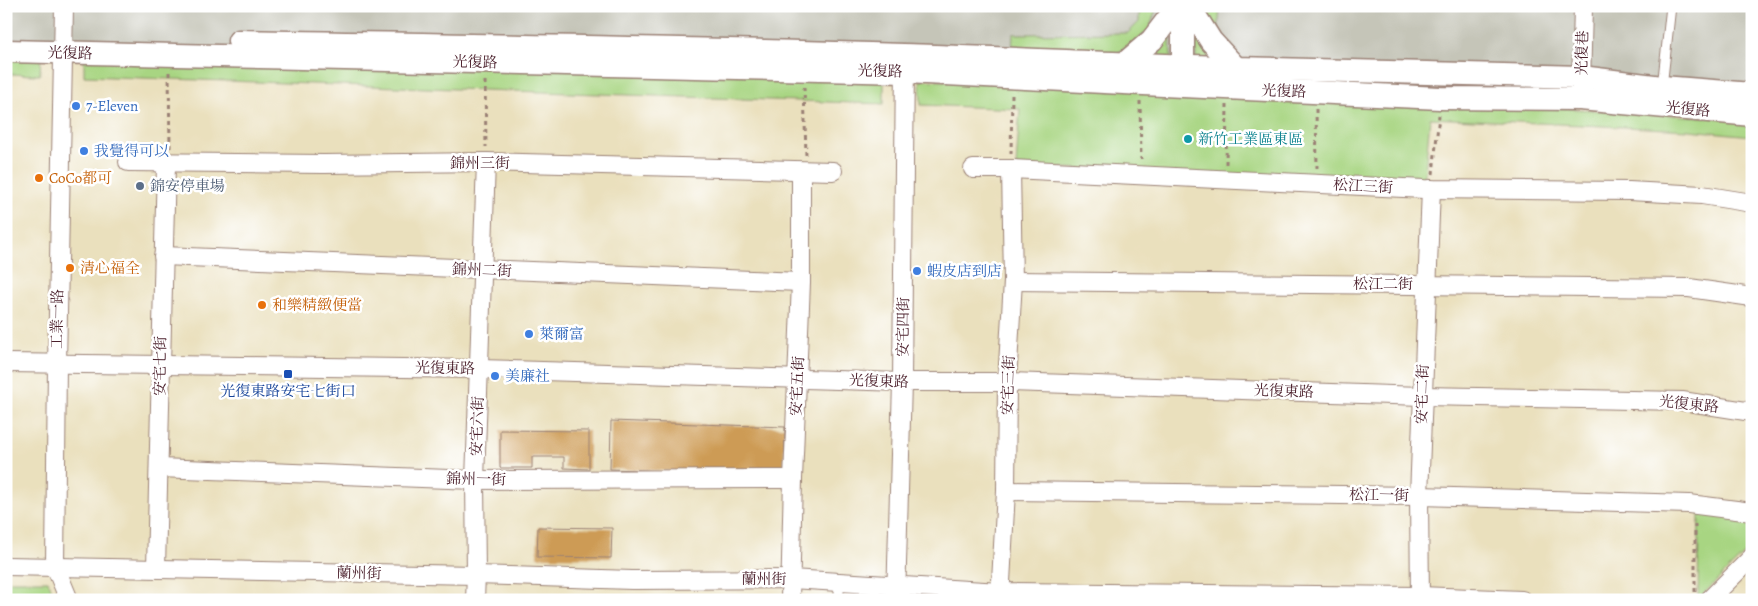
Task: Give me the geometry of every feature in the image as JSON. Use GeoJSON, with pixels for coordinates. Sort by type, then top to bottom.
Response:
{"type":"FeatureCollection","features":[{"type":"Feature","properties":{"kind":"street","name":"工業一路"},"geometry":{"type":"LineString","coordinates":[[64,6],[55,566],[69,600]]}},
{"type":"Feature","properties":{"kind":"street"},"geometry":{"type":"LineString","coordinates":[[1124,64],[1152,40],[1178,6]]}},
{"type":"Feature","properties":{"kind":"street"},"geometry":{"type":"LineString","coordinates":[[1183,6],[1183,76]]}},
{"type":"Feature","properties":{"kind":"street"},"geometry":{"type":"LineString","coordinates":[[1189,6],[1211,42],[1236,68]]}},
{"type":"Feature","properties":{"kind":"street","name":"光復巷"},"geometry":{"type":"LineString","coordinates":[[1580,99],[1583,6]]}},
{"type":"Feature","properties":{"kind":"street","name":"光復路"},"geometry":{"type":"LineString","coordinates":[[6,35],[63,45]]}},
{"type":"Feature","properties":{"kind":"street","name":"光復路"},"geometry":{"type":"LineString","coordinates":[[6,51],[63,45],[905,63],[1124,64],[1183,76],[1236,68],[1581,77],[1662,87],[1752,94]]}},
{"type":"Feature","properties":{"kind":"street","name":"光復路"},"geometry":{"type":"LineString","coordinates":[[905,63],[1183,76],[1440,98],[1580,99],[1752,115]]}},
{"type":"Feature","properties":{"kind":"street","name":"安宅四街"},"geometry":{"type":"LineString","coordinates":[[896,592],[902,382],[905,63]]}},
{"type":"Feature","properties":{"kind":"street","name":"錦州三街"},"geometry":{"type":"LineString","coordinates":[[128,162],[168,164],[486,162],[833,171]]}},
{"type":"Feature","properties":{"kind":"street","name":"安宅六街"},"geometry":{"type":"LineString","coordinates":[[475,600],[475,480],[486,162]]}},
{"type":"Feature","properties":{"kind":"street","name":"安宅七街"},"geometry":{"type":"LineString","coordinates":[[156,568],[163,256],[168,164]]}},
{"type":"Feature","properties":{"kind":"street","name":"松江三街"},"geometry":{"type":"LineString","coordinates":[[973,169],[1011,169],[1432,189],[1630,191],[1702,195],[1752,203]]}},
{"type":"Feature","properties":{"kind":"street","name":"安宅三街"},"geometry":{"type":"LineString","coordinates":[[1000,596],[1006,491],[1007,382],[1013,282],[1011,169]]}},
{"type":"Feature","properties":{"kind":"street","name":"安宅五街"},"geometry":{"type":"LineString","coordinates":[[790,600],[803,171]]}},
{"type":"Feature","properties":{"kind":"street","name":"安宅二街"},"geometry":{"type":"LineString","coordinates":[[1420,598],[1419,496],[1432,189]]}},
{"type":"Feature","properties":{"kind":"street","name":"錦州二街"},"geometry":{"type":"LineString","coordinates":[[163,256],[801,282]]}},
{"type":"Feature","properties":{"kind":"street","name":"松江二街"},"geometry":{"type":"LineString","coordinates":[[1013,282],[1689,288],[1752,297]]}},
{"type":"Feature","properties":{"kind":"street","name":"光復東路"},"geometry":{"type":"LineString","coordinates":[[6,363],[480,369],[902,382],[1007,382],[1422,396],[1682,401],[1752,412]]}},
{"type":"Feature","properties":{"kind":"street","name":"錦州一街"},"geometry":{"type":"LineString","coordinates":[[159,468],[475,480],[793,479]]}},
{"type":"Feature","properties":{"kind":"street","name":"松江一街"},"geometry":{"type":"LineString","coordinates":[[1006,491],[1419,496],[1695,504],[1752,512]]}},
{"type":"Feature","properties":{"kind":"street"},"geometry":{"type":"LineString","coordinates":[[1710,600],[1752,557]]}},
{"type":"Feature","properties":{"kind":"street","name":"蘭州街"},"geometry":{"type":"LineString","coordinates":[[6,566],[476,575],[632,580],[791,579],[839,581],[896,592],[1000,596],[1522,600]]}},
{"type":"Feature","properties":{"kind":"lane"},"geometry":{"type":"LineString","coordinates":[[1662,87],[1672,6]]}},
{"type":"Feature","properties":{"kind":"lane"},"geometry":{"type":"LineString","coordinates":[[839,581],[839,600]]}},
{"type":"Feature","properties":{"kind":"path"},"geometry":{"type":"LineString","coordinates":[[168,71],[168,164]]}},
{"type":"Feature","properties":{"kind":"path"},"geometry":{"type":"LineString","coordinates":[[485,76],[486,162]]}},
{"type":"Feature","properties":{"kind":"path"},"geometry":{"type":"LineString","coordinates":[[803,171],[804,81]]}},
{"type":"Feature","properties":{"kind":"path"},"geometry":{"type":"LineString","coordinates":[[1011,169],[1012,87]]}},
{"type":"Feature","properties":{"kind":"path"},"geometry":{"type":"LineString","coordinates":[[1140,92],[1142,176]]}},
{"type":"Feature","properties":{"kind":"path"},"geometry":{"type":"LineString","coordinates":[[1226,180],[1227,97]]}},
{"type":"Feature","properties":{"kind":"path"},"geometry":{"type":"LineString","coordinates":[[1432,189],[1440,98]]}},
{"type":"Feature","properties":{"kind":"path"},"geometry":{"type":"LineString","coordinates":[[1316,101],[1317,184]]}},
{"type":"Feature","properties":{"kind":"path"},"geometry":{"type":"LineString","coordinates":[[1694,600],[1695,504]]}},
{"type":"Feature","properties":{"kind":"shaded area"},"geometry":{"type":"Polygon","coordinates":[[[6,6],[1752,6],[1752,101],[1575,83],[6,43],[6,6]]]}},
{"type":"Feature","properties":{"kind":"green space"},"geometry":{"type":"Polygon","coordinates":[[[1139,6],[1157,6],[1149,30],[1130,46],[1111,56],[1012,52],[1013,34],[1128,33],[1139,22],[1139,6]]]}},
{"type":"Feature","properties":{"kind":"green space"},"geometry":{"type":"Polygon","coordinates":[[[1203,6],[1220,6],[1218,36],[1206,22],[1203,6]]]}},
{"type":"Feature","properties":{"kind":"green space"},"geometry":{"type":"Polygon","coordinates":[[[1170,27],[1171,61],[1151,53],[1170,27]]]}},
{"type":"Feature","properties":{"kind":"green space"},"geometry":{"type":"Polygon","coordinates":[[[1195,29],[1214,56],[1196,62],[1195,29]]]}},
{"type":"Feature","properties":{"kind":"green space"},"geometry":{"type":"Polygon","coordinates":[[[6,55],[41,56],[40,75],[6,74],[6,55]]]}},
{"type":"Feature","properties":{"kind":"green space"},"geometry":{"type":"Polygon","coordinates":[[[84,57],[884,75],[884,104],[84,76],[84,57]]]}},
{"type":"Feature","properties":{"kind":"green space"},"geometry":{"type":"Polygon","coordinates":[[[920,80],[1431,100],[1752,120],[1752,136],[1689,130],[1430,118],[1424,184],[1016,166],[1020,109],[921,105],[920,80]]]}},
{"type":"Feature","properties":{"kind":"green space"},"geometry":{"type":"Polygon","coordinates":[[[1699,514],[1752,518],[1752,547],[1698,599],[1699,514]]]}},
{"type":"Feature","properties":{"kind":"green space"},"geometry":{"type":"Polygon","coordinates":[[[6,581],[48,581],[56,600],[6,600],[6,581]]]}},
{"type":"Feature","properties":{"kind":"building"},"geometry":{"type":"Polygon","coordinates":[[[611,421],[785,427],[784,475],[610,469],[611,421]]]}},
{"type":"Feature","properties":{"kind":"building"},"geometry":{"type":"Polygon","coordinates":[[[500,430],[589,431],[589,469],[564,468],[564,457],[532,457],[532,468],[500,468],[500,430]]]}},
{"type":"Feature","properties":{"kind":"building"},"geometry":{"type":"Polygon","coordinates":[[[538,527],[612,528],[611,558],[537,557],[538,527]]]}},
{"type":"Feature","properties":{"kind":"place","name":"7-Eleven"},"geometry":{"type":"Point","coordinates":[76,106]}},
{"type":"Feature","properties":{"kind":"place","name":"新竹工業區東區"},"geometry":{"type":"Point","coordinates":[1188,139]}},
{"type":"Feature","properties":{"kind":"place","name":"我覺得可以"},"geometry":{"type":"Point","coordinates":[84,151]}},
{"type":"Feature","properties":{"kind":"place","name":"CoCo都可"},"geometry":{"type":"Point","coordinates":[39,178]}},
{"type":"Feature","properties":{"kind":"place","name":"錦安停車場"},"geometry":{"type":"Point","coordinates":[140,186]}},
{"type":"Feature","properties":{"kind":"place","name":"清心福全"},"geometry":{"type":"Point","coordinates":[70,268]}},
{"type":"Feature","properties":{"kind":"place","name":"蝦皮店到店"},"geometry":{"type":"Point","coordinates":[917,271]}},
{"type":"Feature","properties":{"kind":"place","name":"和樂精緻便當"},"geometry":{"type":"Point","coordinates":[262,305]}},
{"type":"Feature","properties":{"kind":"place","name":"萊爾富"},"geometry":{"type":"Point","coordinates":[529,334]}},
{"type":"Feature","properties":{"kind":"place","name":"光復東路安宅七街口"},"geometry":{"type":"Point","coordinates":[288,374]}},
{"type":"Feature","properties":{"kind":"place","name":"美廉社"},"geometry":{"type":"Point","coordinates":[495,376]}}]}
